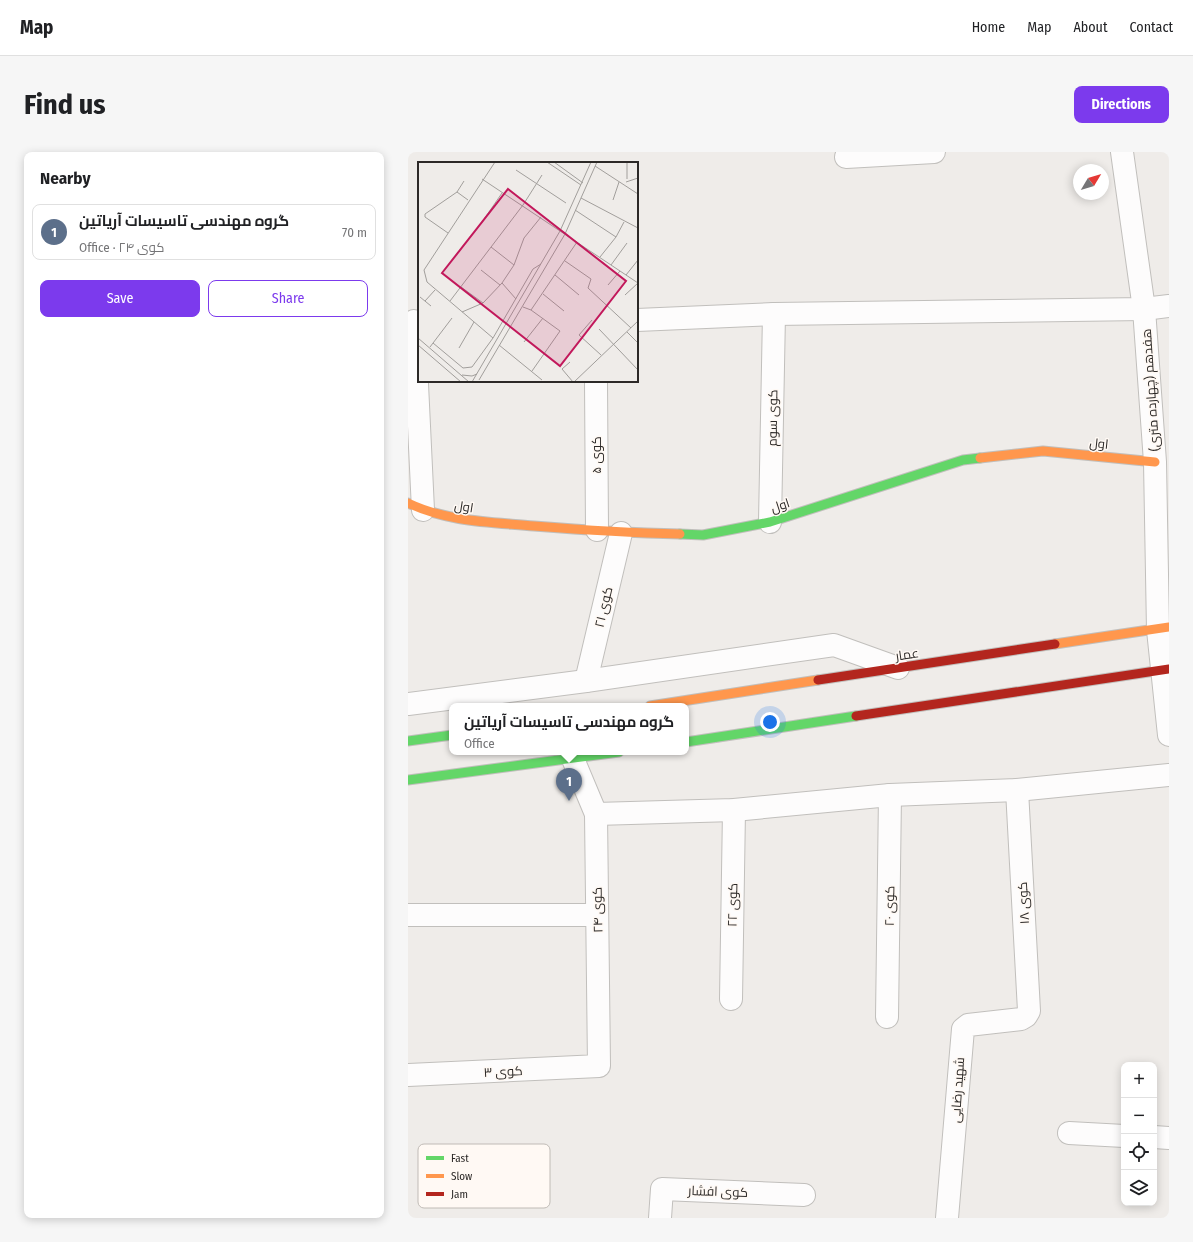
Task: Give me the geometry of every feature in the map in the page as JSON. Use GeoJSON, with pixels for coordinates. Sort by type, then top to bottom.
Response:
{"type":"FeatureCollection","features":[{"type":"Feature","properties":{"kind":"street"},"geometry":{"type":"LineString","coordinates":[[846,157],[934,152]]}},
{"type":"Feature","properties":{"kind":"street","name":"هفدهم (چهارده متری)"},"geometry":{"type":"LineString","coordinates":[[1122,152],[1144,309],[1155,462],[1169,735]]}},
{"type":"Feature","properties":{"kind":"street"},"geometry":{"type":"LineString","coordinates":[[638,320],[774,314],[1144,309],[1169,306]]}},
{"type":"Feature","properties":{"kind":"street","name":"کوی سوم"},"geometry":{"type":"LineString","coordinates":[[770,522],[774,314]]}},
{"type":"Feature","properties":{"kind":"street"},"geometry":{"type":"LineString","coordinates":[[414,321],[416,507]]}},
{"type":"Feature","properties":{"kind":"street","name":"کوی ۵"},"geometry":{"type":"LineString","coordinates":[[596,382],[597,530]]}},
{"type":"Feature","properties":{"kind":"street","name":"اول"},"geometry":{"type":"LineString","coordinates":[[416,507],[462,520],[621,533],[703,535],[770,522],[963,460],[1043,450],[1155,462]]}},
{"type":"Feature","properties":{"kind":"street","name":"کوی ۲۱"},"geometry":{"type":"LineString","coordinates":[[586,681],[621,533]]}},
{"type":"Feature","properties":{"kind":"street","name":"عمار"},"geometry":{"type":"LineString","coordinates":[[670,703],[1164,629]]}},
{"type":"Feature","properties":{"kind":"street"},"geometry":{"type":"LineString","coordinates":[[408,704],[586,681],[834,645],[898,668]]}},
{"type":"Feature","properties":{"kind":"street"},"geometry":{"type":"LineString","coordinates":[[689,742],[1166,670]]}},
{"type":"Feature","properties":{"kind":"street"},"geometry":{"type":"LineString","coordinates":[[408,741],[449,735]]}},
{"type":"Feature","properties":{"kind":"street"},"geometry":{"type":"LineString","coordinates":[[408,780],[599,755]]}},
{"type":"Feature","properties":{"kind":"street","name":"کوی ۲۴"},"geometry":{"type":"LineString","coordinates":[[573,759],[596,814],[599,1066]]}},
{"type":"Feature","properties":{"kind":"street"},"geometry":{"type":"LineString","coordinates":[[596,814],[734,810],[890,795],[1017,790],[1169,775]]}},
{"type":"Feature","properties":{"kind":"street","name":"کوی ۱۸"},"geometry":{"type":"LineString","coordinates":[[1017,790],[1029,1010],[1026,1016]]}},
{"type":"Feature","properties":{"kind":"street","name":"کوی ۲۰"},"geometry":{"type":"LineString","coordinates":[[888,1017],[890,795]]}},
{"type":"Feature","properties":{"kind":"street","name":"کوی ۲۲"},"geometry":{"type":"LineString","coordinates":[[731,999],[734,810]]}},
{"type":"Feature","properties":{"kind":"street"},"geometry":{"type":"LineString","coordinates":[[408,915],[597,915]]}},
{"type":"Feature","properties":{"kind":"street","name":"شهید رضایی"},"geometry":{"type":"LineString","coordinates":[[948,1218],[963,1029],[968,1025],[1021,1019],[1026,1016]]}},
{"type":"Feature","properties":{"kind":"street","name":"کوی ۳"},"geometry":{"type":"LineString","coordinates":[[408,1075],[599,1066]]}},
{"type":"Feature","properties":{"kind":"street"},"geometry":{"type":"LineString","coordinates":[[1069,1133],[1121,1136]]}},
{"type":"Feature","properties":{"kind":"street"},"geometry":{"type":"LineString","coordinates":[[1157,1137],[1169,1138]]}},
{"type":"Feature","properties":{"kind":"street","name":"کوی افشار"},"geometry":{"type":"LineString","coordinates":[[660,1218],[662,1189],[804,1195]]}},
{"type":"Feature","properties":{"kind":"traffic: fast"},"geometry":{"type":"LineString","coordinates":[[680,534],[703,535],[770,522],[963,460],[980,458]]}},
{"type":"Feature","properties":{"kind":"traffic: fast"},"geometry":{"type":"LineString","coordinates":[[689,742],[856,716]]}},
{"type":"Feature","properties":{"kind":"traffic: fast"},"geometry":{"type":"LineString","coordinates":[[408,741],[449,735]]}},
{"type":"Feature","properties":{"kind":"traffic: fast"},"geometry":{"type":"LineString","coordinates":[[408,780],[596,755]]}},
{"type":"Feature","properties":{"kind":"traffic: slow"},"geometry":{"type":"LineString","coordinates":[[980,458],[1043,451],[1155,462]]}},
{"type":"Feature","properties":{"kind":"traffic: slow"},"geometry":{"type":"LineString","coordinates":[[408,503],[454,518],[486,522],[589,530],[680,534]]}},
{"type":"Feature","properties":{"kind":"traffic: slow"},"geometry":{"type":"LineString","coordinates":[[1055,644],[1169,627]]}},
{"type":"Feature","properties":{"kind":"traffic: slow"},"geometry":{"type":"LineString","coordinates":[[669,703],[818,680]]}},
{"type":"Feature","properties":{"kind":"traffic: jam"},"geometry":{"type":"LineString","coordinates":[[818,680],[1055,644]]}},
{"type":"Feature","properties":{"kind":"traffic: jam"},"geometry":{"type":"LineString","coordinates":[[856,716],[1169,669]]}},
{"type":"Feature","properties":{"kind":"place","name":"گروه مهندسی تاسیسات آریاتین"},"geometry":{"type":"Point","coordinates":[569,801]}}]}
